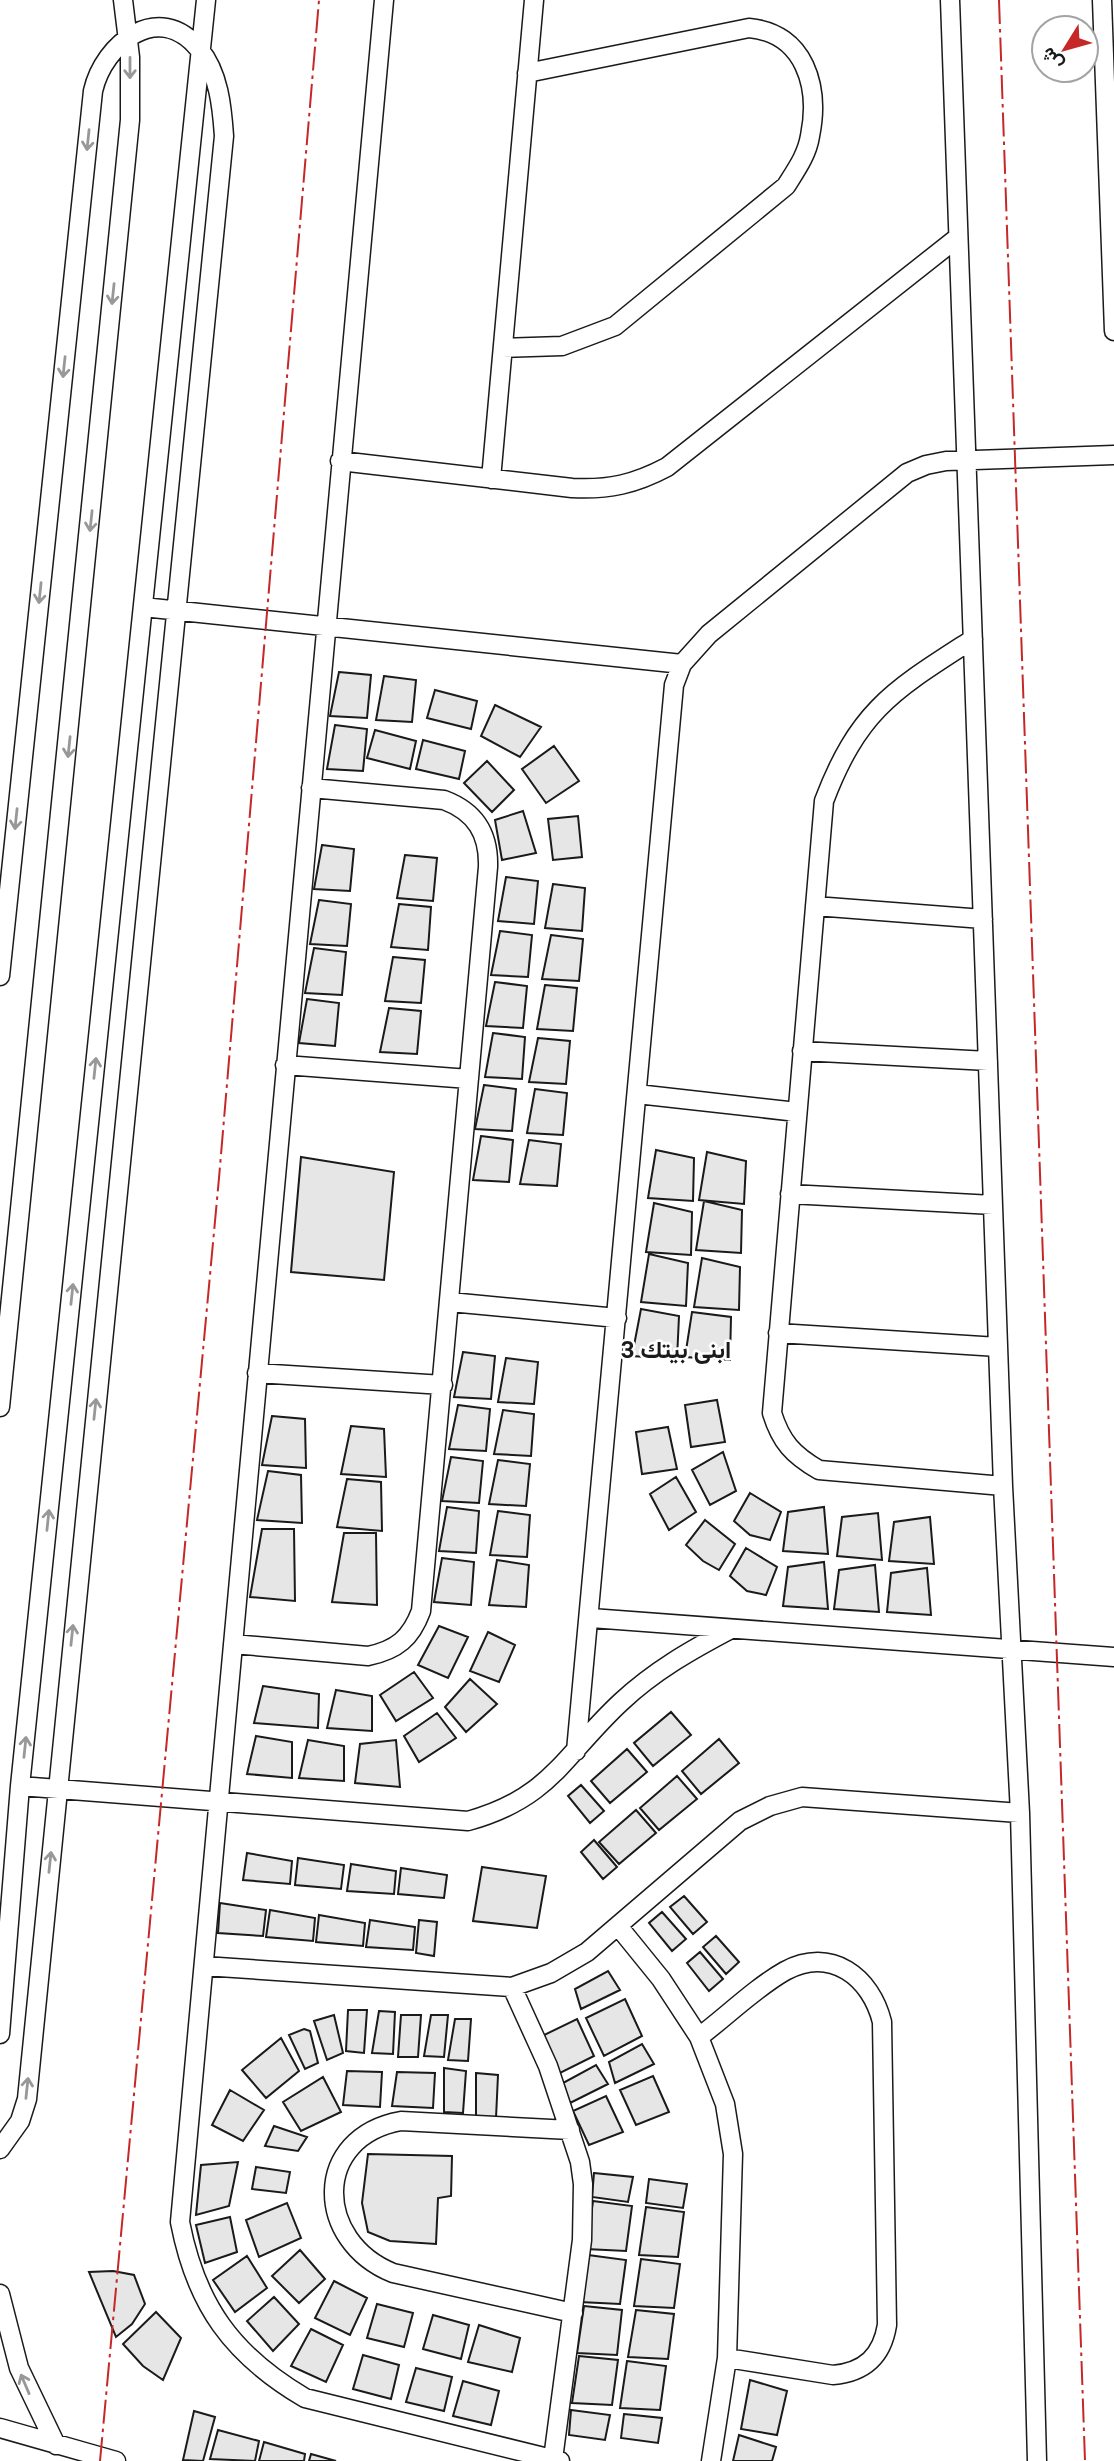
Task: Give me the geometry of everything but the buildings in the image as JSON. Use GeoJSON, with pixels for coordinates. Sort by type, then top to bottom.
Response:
{"type":"FeatureCollection","features":[{"type":"Feature","properties":{"kind":"street"},"geometry":{"type":"LineString","coordinates":[[0,1407],[130,120],[123,0]]}},
{"type":"Feature","properties":{"kind":"street"},"geometry":{"type":"LineString","coordinates":[[0,2034],[20,1786],[206,0]]}},
{"type":"Feature","properties":{"kind":"street"},"geometry":{"type":"LineString","coordinates":[[384,0],[180,2222],[197,2284],[217,2321],[252,2362],[305,2398],[556,2460],[582,2240],[583,2184],[570,2130],[548,2066],[512,1987]]}},
{"type":"Feature","properties":{"kind":"street"},"geometry":{"type":"LineString","coordinates":[[491,479],[534,0]]}},
{"type":"Feature","properties":{"kind":"street"},"geometry":{"type":"LineString","coordinates":[[950,0],[1003,1486],[1020,1813],[1037,2461]]}},
{"type":"Feature","properties":{"kind":"street"},"geometry":{"type":"LineString","coordinates":[[1102,0],[1114,331]]}},
{"type":"Feature","properties":{"kind":"street"},"geometry":{"type":"LineString","coordinates":[[0,976],[93,91],[102,62],[127,35],[155,28],[172,30],[187,37],[200,49],[217,86],[222,106],[224,136],[27,2099],[20,2121],[0,2149]]}},
{"type":"Feature","properties":{"kind":"street"},"geometry":{"type":"LineString","coordinates":[[503,348],[562,346],[615,326],[786,186],[801,163],[810,138],[813,111],[805,64],[796,49],[783,37],[767,30],[749,28],[527,73]]}},
{"type":"Feature","properties":{"kind":"street"},"geometry":{"type":"LineString","coordinates":[[340,461],[605,489],[638,482],[667,467],[957,238]]}},
{"type":"Feature","properties":{"kind":"street"},"geometry":{"type":"LineString","coordinates":[[576,1751],[591,1618],[670,708],[674,685],[682,664],[709,634],[907,473],[926,465],[967,460],[1114,454]]}},
{"type":"Feature","properties":{"kind":"street"},"geometry":{"type":"LineString","coordinates":[[143,607],[682,664]]}},
{"type":"Feature","properties":{"kind":"street"},"geometry":{"type":"LineString","coordinates":[[973,639],[900,687],[866,719],[841,758],[824,801],[772,1413],[780,1438],[796,1458],[819,1470],[1003,1486]]}},
{"type":"Feature","properties":{"kind":"street"},"geometry":{"type":"LineString","coordinates":[[233,1644],[368,1656],[387,1652],[409,1636],[421,1611],[443,1385],[488,867],[485,835],[476,819],[462,807],[444,800],[311,788]]}},
{"type":"Feature","properties":{"kind":"street"},"geometry":{"type":"LineString","coordinates":[[815,906],[983,919]]}},
{"type":"Feature","properties":{"kind":"street"},"geometry":{"type":"LineString","coordinates":[[802,1051],[988,1061]]}},
{"type":"Feature","properties":{"kind":"street"},"geometry":{"type":"LineString","coordinates":[[285,1065],[469,1079]]}},
{"type":"Feature","properties":{"kind":"street"},"geometry":{"type":"LineString","coordinates":[[637,1094],[797,1112]]}},
{"type":"Feature","properties":{"kind":"street"},"geometry":{"type":"LineString","coordinates":[[790,1194],[993,1205]]}},
{"type":"Feature","properties":{"kind":"street"},"geometry":{"type":"LineString","coordinates":[[450,1302],[617,1318]]}},
{"type":"Feature","properties":{"kind":"street"},"geometry":{"type":"LineString","coordinates":[[778,1333],[998,1347]]}},
{"type":"Feature","properties":{"kind":"street"},"geometry":{"type":"LineString","coordinates":[[257,1373],[443,1385]]}},
{"type":"Feature","properties":{"kind":"street"},"geometry":{"type":"LineString","coordinates":[[591,1618],[1114,1657]]}},
{"type":"Feature","properties":{"kind":"street"},"geometry":{"type":"LineString","coordinates":[[20,1786],[468,1821],[494,1814],[529,1796],[576,1751],[620,1703],[674,1659],[731,1629]]}},
{"type":"Feature","properties":{"kind":"street"},"geometry":{"type":"LineString","coordinates":[[204,1966],[512,1987],[563,1966],[587,1952],[740,1821],[770,1806],[802,1797],[1020,1813]]}},
{"type":"Feature","properties":{"kind":"street"},"geometry":{"type":"LineString","coordinates":[[618,1926],[661,1979],[699,2037],[725,2104],[733,2154],[727,2358],[711,2461]]}},
{"type":"Feature","properties":{"kind":"street"},"geometry":{"type":"LineString","coordinates":[[699,2037],[785,1971],[805,1964],[827,1963],[847,1970],[864,1983],[877,2001],[882,2022],[887,2325],[885,2341],[871,2361],[850,2374],[833,2375],[727,2358]]}},
{"type":"Feature","properties":{"kind":"street"},"geometry":{"type":"LineString","coordinates":[[570,2130],[401,2121],[383,2124],[352,2145],[336,2180],[334,2200],[338,2220],[346,2238],[374,2265],[393,2273],[573,2313]]}},
{"type":"Feature","properties":{"kind":"street"},"geometry":{"type":"LineString","coordinates":[[0,2294],[19,2368],[56,2445]]}},
{"type":"Feature","properties":{"kind":"street"},"geometry":{"type":"LineString","coordinates":[[0,2428],[116,2461]]}},
{"type":"Feature","properties":{"kind":"power"},"geometry":{"type":"LineString","coordinates":[[100,2461],[219,1178],[319,0]]}},
{"type":"Feature","properties":{"kind":"power"},"geometry":{"type":"LineString","coordinates":[[999,0],[1085,2461]]}},
{"type":"Feature","properties":{"kind":"district","name":"ابنى بيتك 3"},"geometry":{"type":"Point","coordinates":[676,1350]}}]}
